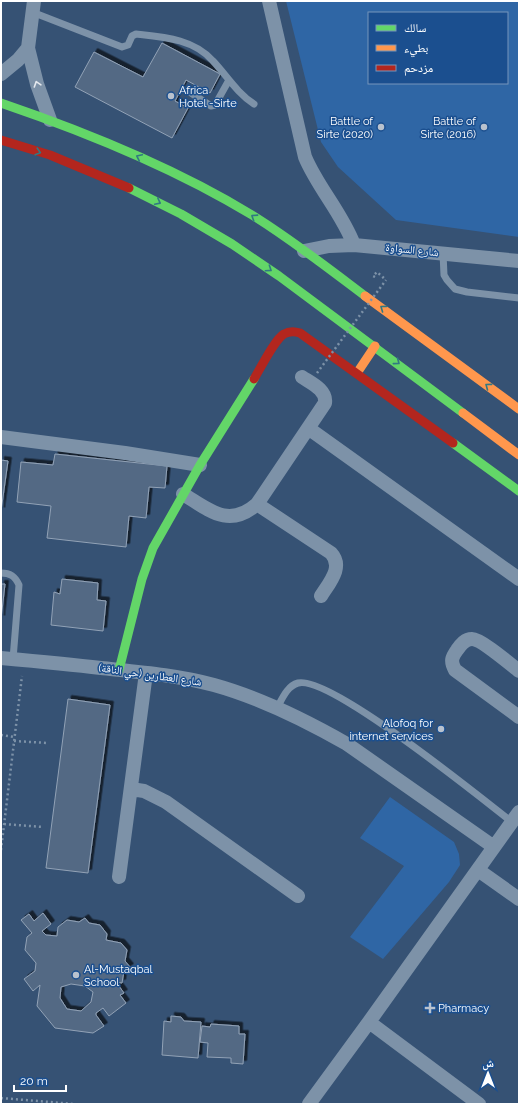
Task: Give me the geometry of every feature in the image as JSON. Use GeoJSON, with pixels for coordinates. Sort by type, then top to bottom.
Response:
{"type":"FeatureCollection","features":[{"type":"Feature","properties":{"kind":"main road"},"geometry":{"type":"LineString","coordinates":[[1,103],[50,120],[138,156],[193,183],[252,215],[304,251],[519,409]]}},
{"type":"Feature","properties":{"kind":"main road"},"geometry":{"type":"LineString","coordinates":[[1,140],[50,155],[127,187],[181,214],[232,244],[279,276],[375,346],[519,455]]}},
{"type":"Feature","properties":{"kind":"main road"},"geometry":{"type":"LineString","coordinates":[[119,670],[146,563],[161,532],[200,465],[282,334],[292,331],[303,334],[519,491]]}},
{"type":"Feature","properties":{"kind":"main road"},"geometry":{"type":"LineString","coordinates":[[357,373],[375,346]]}},
{"type":"Feature","properties":{"kind":"street"},"geometry":{"type":"LineString","coordinates":[[269,1],[305,157],[311,172],[344,224],[354,244]]}},
{"type":"Feature","properties":{"kind":"street"},"geometry":{"type":"LineString","coordinates":[[33,7],[28,48],[37,84],[50,120]]}},
{"type":"Feature","properties":{"kind":"street"},"geometry":{"type":"LineString","coordinates":[[1,74],[18,60],[28,48]]}},
{"type":"Feature","properties":{"kind":"street","name":"شارع السواوة"},"geometry":{"type":"LineString","coordinates":[[304,251],[329,246],[354,244],[519,261]]}},
{"type":"Feature","properties":{"kind":"street"},"geometry":{"type":"LineString","coordinates":[[183,494],[212,512],[222,516],[232,517],[242,514],[257,504],[324,405],[325,400],[322,392],[302,377]]}},
{"type":"Feature","properties":{"kind":"street"},"geometry":{"type":"LineString","coordinates":[[308,428],[519,578]]}},
{"type":"Feature","properties":{"kind":"street"},"geometry":{"type":"LineString","coordinates":[[1,437],[125,453],[200,465]]}},
{"type":"Feature","properties":{"kind":"street"},"geometry":{"type":"LineString","coordinates":[[257,504],[334,556],[336,561],[336,571],[321,596]]}},
{"type":"Feature","properties":{"kind":"street"},"geometry":{"type":"LineString","coordinates":[[519,671],[476,640],[466,640],[452,656],[452,665],[455,670],[519,717]]}},
{"type":"Feature","properties":{"kind":"street","name":"شارع العطارين (حي الناقة)"},"geometry":{"type":"LineString","coordinates":[[13,659],[146,672],[186,678],[215,686],[277,708],[323,730],[347,744],[494,847]]}},
{"type":"Feature","properties":{"kind":"street"},"geometry":{"type":"LineString","coordinates":[[119,877],[146,672]]}},
{"type":"Feature","properties":{"kind":"street"},"geometry":{"type":"LineString","coordinates":[[131,789],[144,791],[155,795],[166,802],[298,896]]}},
{"type":"Feature","properties":{"kind":"street"},"geometry":{"type":"LineString","coordinates":[[309,1104],[515,817]]}},
{"type":"Feature","properties":{"kind":"street"},"geometry":{"type":"LineString","coordinates":[[478,870],[519,899]]}},
{"type":"Feature","properties":{"kind":"street"},"geometry":{"type":"LineString","coordinates":[[369,1022],[479,1104]]}},
{"type":"Feature","properties":{"kind":"lane"},"geometry":{"type":"LineString","coordinates":[[33,7],[122,47],[128,45],[132,36],[136,34],[178,40],[192,45],[204,52],[240,93],[254,104]]}},
{"type":"Feature","properties":{"kind":"lane"},"geometry":{"type":"LineString","coordinates":[[191,93],[211,106],[215,105],[228,80]]}},
{"type":"Feature","properties":{"kind":"lane"},"geometry":{"type":"LineString","coordinates":[[443,253],[444,275],[455,288],[467,292],[519,298]]}},
{"type":"Feature","properties":{"kind":"lane"},"geometry":{"type":"LineString","coordinates":[[1,572],[10,574],[19,585],[13,659]]}},
{"type":"Feature","properties":{"kind":"lane"},"geometry":{"type":"LineString","coordinates":[[277,708],[288,690],[297,683],[304,682],[328,692],[367,715],[420,750],[515,817]]}},
{"type":"Feature","properties":{"kind":"path"},"geometry":{"type":"LineString","coordinates":[[317,373],[386,280],[376,272],[373,276],[388,287]]}},
{"type":"Feature","properties":{"kind":"path"},"geometry":{"type":"LineString","coordinates":[[1,850],[14,739],[13,659]]}},
{"type":"Feature","properties":{"kind":"path"},"geometry":{"type":"LineString","coordinates":[[1,735],[14,739],[48,743]]}},
{"type":"Feature","properties":{"kind":"path"},"geometry":{"type":"LineString","coordinates":[[1,810],[6,811]]}},
{"type":"Feature","properties":{"kind":"path"},"geometry":{"type":"LineString","coordinates":[[4,824],[44,827]]}},
{"type":"Feature","properties":{"kind":"path"},"geometry":{"type":"LineString","coordinates":[[1,1098],[74,1104]]}},
{"type":"Feature","properties":{"kind":"shaded area"},"geometry":{"type":"Polygon","coordinates":[[[286,1],[519,1],[519,237],[396,220],[338,167],[321,142],[286,1]]]}},
{"type":"Feature","properties":{"kind":"shaded area"},"geometry":{"type":"Polygon","coordinates":[[[390,797],[454,842],[459,854],[460,865],[449,882],[383,959],[350,937],[404,866],[360,838],[390,797]]]}},
{"type":"Feature","properties":{"kind":"building"},"geometry":{"type":"Polygon","coordinates":[[[162,43],[220,74],[210,93],[186,80],[175,101],[188,108],[172,138],[75,87],[94,52],[143,77],[162,43]]]}},
{"type":"Feature","properties":{"kind":"building"},"geometry":{"type":"Polygon","coordinates":[[[55,454],[167,466],[165,488],[149,487],[146,518],[129,516],[126,547],[47,538],[51,506],[17,502],[21,462],[53,465],[55,454]]]}},
{"type":"Feature","properties":{"kind":"building"},"geometry":{"type":"Polygon","coordinates":[[[1,460],[8,461],[1,511],[1,460]]]}},
{"type":"Feature","properties":{"kind":"building"},"geometry":{"type":"Polygon","coordinates":[[[62,579],[98,583],[97,600],[106,601],[103,631],[51,625],[54,592],[60,594],[62,579]]]}},
{"type":"Feature","properties":{"kind":"building"},"geometry":{"type":"Polygon","coordinates":[[[1,584],[5,584],[1,619],[1,584]]]}},
{"type":"Feature","properties":{"kind":"building"},"geometry":{"type":"Polygon","coordinates":[[[68,699],[110,705],[88,873],[46,868],[68,699]]]}},
{"type":"Feature","properties":{"kind":"building","name":"Al-Mustaqbal School"},"geometry":{"type":"Polygon","coordinates":[[[43,913],[51,924],[42,931],[46,935],[57,936],[58,927],[67,920],[79,922],[85,918],[89,923],[100,925],[107,934],[106,940],[121,943],[127,950],[125,961],[130,967],[124,971],[122,983],[116,982],[124,993],[120,995],[126,1003],[109,1016],[103,1008],[96,1013],[104,1026],[93,1033],[55,1028],[37,1006],[40,985],[33,991],[24,979],[35,971],[36,963],[25,950],[27,937],[32,933],[21,920],[29,914],[34,921],[43,913]],[[71,984],[61,987],[60,998],[67,1009],[81,1011],[91,1002],[93,992],[85,986],[71,984]]]}},
{"type":"Feature","properties":{"kind":"building"},"geometry":{"type":"Polygon","coordinates":[[[171,1016],[181,1017],[184,1021],[201,1022],[198,1058],[162,1055],[164,1021],[171,1022],[171,1016]]]}},
{"type":"Feature","properties":{"kind":"building"},"geometry":{"type":"Polygon","coordinates":[[[211,1024],[239,1026],[239,1034],[245,1034],[243,1064],[231,1063],[231,1058],[207,1057],[208,1043],[200,1042],[202,1026],[210,1027],[211,1024]]]}},
{"type":"Feature","properties":{"kind":"traffic: fast"},"geometry":{"type":"LineString","coordinates":[[1,103],[65,126],[130,152],[223,198],[267,224],[365,296]]}},
{"type":"Feature","properties":{"kind":"traffic: fast"},"geometry":{"type":"LineString","coordinates":[[129,188],[181,214],[232,244],[279,276],[463,413]]}},
{"type":"Feature","properties":{"kind":"traffic: fast"},"geometry":{"type":"LineString","coordinates":[[119,670],[142,579],[153,548],[200,465],[254,379]]}},
{"type":"Feature","properties":{"kind":"traffic: fast"},"geometry":{"type":"LineString","coordinates":[[453,443],[519,491]]}},
{"type":"Feature","properties":{"kind":"traffic: slow"},"geometry":{"type":"LineString","coordinates":[[365,296],[519,409]]}},
{"type":"Feature","properties":{"kind":"traffic: slow"},"geometry":{"type":"LineString","coordinates":[[357,373],[375,346]]}},
{"type":"Feature","properties":{"kind":"traffic: slow"},"geometry":{"type":"LineString","coordinates":[[463,413],[519,455]]}},
{"type":"Feature","properties":{"kind":"traffic: jam"},"geometry":{"type":"LineString","coordinates":[[1,140],[50,155],[129,188]]}},
{"type":"Feature","properties":{"kind":"traffic: jam"},"geometry":{"type":"LineString","coordinates":[[254,379],[280,337],[290,332],[300,333],[453,443]]}},
{"type":"Feature","properties":{"kind":"place","name":"Africa Hotel -Sirte"},"geometry":{"type":"Point","coordinates":[171,96]}},
{"type":"Feature","properties":{"kind":"place","name":"Battle of Sirte (2020)"},"geometry":{"type":"Point","coordinates":[381,127]}},
{"type":"Feature","properties":{"kind":"place","name":"Battle of Sirte (2016)"},"geometry":{"type":"Point","coordinates":[484,127]}},
{"type":"Feature","properties":{"kind":"place","name":"Alofoq for internet services"},"geometry":{"type":"Point","coordinates":[441,729]}},
{"type":"Feature","properties":{"kind":"place","name":"Al-Mustaqbal School"},"geometry":{"type":"Point","coordinates":[76,975]}},
{"type":"Feature","properties":{"kind":"place","name":"Pharmacy"},"geometry":{"type":"Point","coordinates":[430,1008]}}]}
